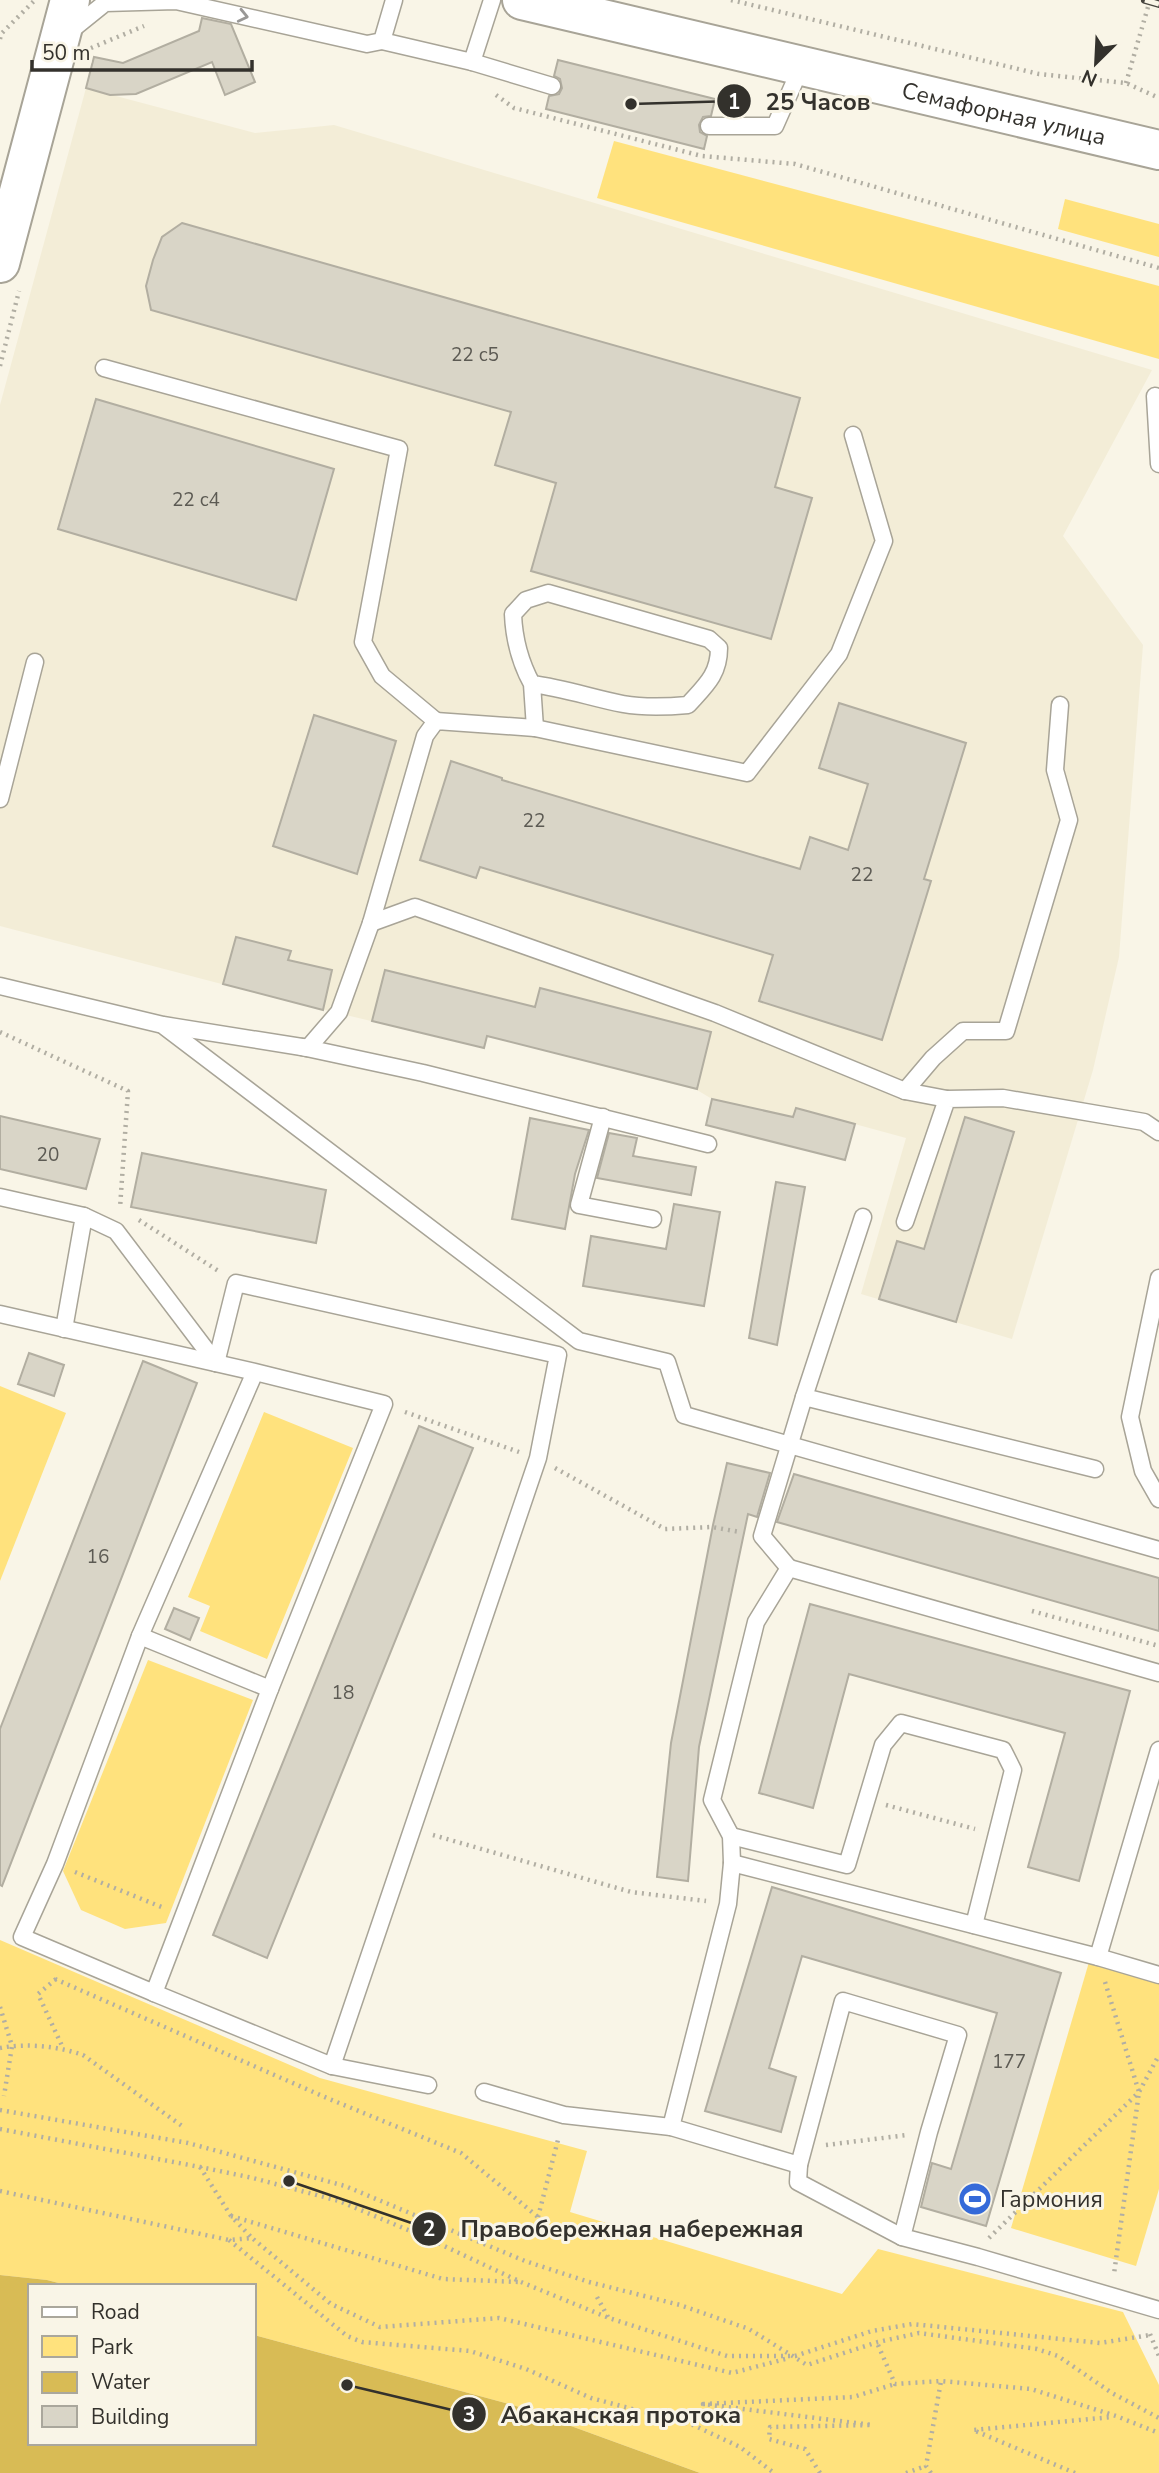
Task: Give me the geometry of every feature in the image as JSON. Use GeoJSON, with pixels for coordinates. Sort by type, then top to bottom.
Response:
{"type":"FeatureCollection","features":[{"type":"Feature","properties":{"kind":"main road","name":"Семафорная улица"},"geometry":{"type":"LineString","coordinates":[[522,0],[1159,150]]}},
{"type":"Feature","properties":{"kind":"main road"},"geometry":{"type":"LineString","coordinates":[[0,263],[70,46],[93,1]]}},
{"type":"Feature","properties":{"kind":"lane"},"geometry":{"type":"LineString","coordinates":[[382,41],[394,0]]}},
{"type":"Feature","properties":{"kind":"lane"},"geometry":{"type":"LineString","coordinates":[[472,62],[492,0]]}},
{"type":"Feature","properties":{"kind":"lane"},"geometry":{"type":"LineString","coordinates":[[93,1],[176,1],[367,44],[382,41],[472,62],[552,86]]}},
{"type":"Feature","properties":{"kind":"lane"},"geometry":{"type":"LineString","coordinates":[[709,126],[775,126],[802,65]]}},
{"type":"Feature","properties":{"kind":"lane"},"geometry":{"type":"LineString","coordinates":[[104,368],[399,449],[363,642],[382,676],[436,721],[535,728],[747,773],[839,654],[884,541],[853,435]]}},
{"type":"Feature","properties":{"kind":"lane"},"geometry":{"type":"LineString","coordinates":[[1155,396],[1159,464]]}},
{"type":"Feature","properties":{"kind":"lane"},"geometry":{"type":"LineString","coordinates":[[533,684],[560,687],[624,704],[659,708],[688,705],[711,679],[719,664],[719,648],[709,639],[548,593],[526,600],[513,614],[513,632],[522,665],[533,684],[535,728]]}},
{"type":"Feature","properties":{"kind":"lane"},"geometry":{"type":"LineString","coordinates":[[0,799],[35,662]]}},
{"type":"Feature","properties":{"kind":"lane"},"geometry":{"type":"LineString","coordinates":[[905,1091],[933,1058],[963,1031],[1006,1031],[1069,820],[1055,770],[1060,705]]}},
{"type":"Feature","properties":{"kind":"lane"},"geometry":{"type":"LineString","coordinates":[[308,1048],[339,1012],[371,923],[425,736],[436,721]]}},
{"type":"Feature","properties":{"kind":"lane"},"geometry":{"type":"LineString","coordinates":[[371,923],[415,907],[715,1013],[905,1091],[947,1099],[1003,1098],[1144,1122],[1159,1132]]}},
{"type":"Feature","properties":{"kind":"lane"},"geometry":{"type":"LineString","coordinates":[[0,986],[163,1025],[308,1048],[708,1144]]}},
{"type":"Feature","properties":{"kind":"lane"},"geometry":{"type":"LineString","coordinates":[[163,1025],[579,1340],[667,1362],[684,1415],[1159,1550]]}},
{"type":"Feature","properties":{"kind":"lane"},"geometry":{"type":"LineString","coordinates":[[905,1222],[947,1099]]}},
{"type":"Feature","properties":{"kind":"lane"},"geometry":{"type":"LineString","coordinates":[[603,1117],[579,1205],[653,1219]]}},
{"type":"Feature","properties":{"kind":"lane"},"geometry":{"type":"LineString","coordinates":[[0,1197],[84,1216],[116,1231],[216,1363]]}},
{"type":"Feature","properties":{"kind":"lane"},"geometry":{"type":"LineString","coordinates":[[64,1329],[84,1216]]}},
{"type":"Feature","properties":{"kind":"lane"},"geometry":{"type":"LineString","coordinates":[[863,1217],[762,1536],[789,1568],[1159,1673]]}},
{"type":"Feature","properties":{"kind":"lane"},"geometry":{"type":"LineString","coordinates":[[1159,1278],[1130,1417],[1143,1471],[1159,1499]]}},
{"type":"Feature","properties":{"kind":"lane"},"geometry":{"type":"LineString","coordinates":[[216,1363],[236,1283],[558,1355],[538,1458],[332,2066]]}},
{"type":"Feature","properties":{"kind":"lane"},"geometry":{"type":"LineString","coordinates":[[0,1314],[384,1404],[270,1689],[154,1993]]}},
{"type":"Feature","properties":{"kind":"lane"},"geometry":{"type":"LineString","coordinates":[[255,1372],[140,1636],[55,1864],[22,1937],[332,2066],[428,2085]]}},
{"type":"Feature","properties":{"kind":"lane"},"geometry":{"type":"LineString","coordinates":[[804,1397],[1095,1469]]}},
{"type":"Feature","properties":{"kind":"lane"},"geometry":{"type":"LineString","coordinates":[[671,2127],[727,1904],[732,1863],[731,1836],[712,1800],[756,1622],[789,1568]]}},
{"type":"Feature","properties":{"kind":"lane"},"geometry":{"type":"LineString","coordinates":[[140,1636],[270,1689]]}},
{"type":"Feature","properties":{"kind":"lane"},"geometry":{"type":"LineString","coordinates":[[731,1836],[847,1866],[883,1745],[901,1723],[1003,1750],[1013,1770],[974,1925]]}},
{"type":"Feature","properties":{"kind":"lane"},"geometry":{"type":"LineString","coordinates":[[1098,1957],[1159,1750]]}},
{"type":"Feature","properties":{"kind":"lane"},"geometry":{"type":"LineString","coordinates":[[732,1863],[1159,1975]]}},
{"type":"Feature","properties":{"kind":"lane"},"geometry":{"type":"LineString","coordinates":[[902,2237],[958,2035],[843,2001],[799,2165],[798,2182],[902,2237],[1159,2310]]}},
{"type":"Feature","properties":{"kind":"lane"},"geometry":{"type":"LineString","coordinates":[[484,2092],[564,2115],[671,2127],[799,2165]]}},
{"type":"Feature","properties":{"kind":"path"},"geometry":{"type":"LineString","coordinates":[[0,39],[1,34],[34,0]]}},
{"type":"Feature","properties":{"kind":"path"},"geometry":{"type":"LineString","coordinates":[[732,0],[1039,74],[1126,83],[1159,98]]}},
{"type":"Feature","properties":{"kind":"path"},"geometry":{"type":"LineString","coordinates":[[1126,83],[1150,0]]}},
{"type":"Feature","properties":{"kind":"path"},"geometry":{"type":"LineString","coordinates":[[70,46],[151,23]]}},
{"type":"Feature","properties":{"kind":"path"},"geometry":{"type":"LineString","coordinates":[[492,92],[514,108],[702,156],[795,164],[1159,268]]}},
{"type":"Feature","properties":{"kind":"path"},"geometry":{"type":"LineString","coordinates":[[0,1032],[128,1091],[120,1209],[116,1231]]}},
{"type":"Feature","properties":{"kind":"path"},"geometry":{"type":"LineString","coordinates":[[132,1216],[236,1283]]}},
{"type":"Feature","properties":{"kind":"path"},"geometry":{"type":"LineString","coordinates":[[865,1800],[997,1835]]}},
{"type":"Feature","properties":{"kind":"path"},"geometry":{"type":"LineString","coordinates":[[411,1829],[631,1892],[727,1904]]}},
{"type":"Feature","properties":{"kind":"path"},"geometry":{"type":"LineString","coordinates":[[55,1864],[184,1916]]}},
{"type":"Feature","properties":{"kind":"path"},"geometry":{"type":"LineString","coordinates":[[1098,1957],[1139,2092],[1110,2296]]}},
{"type":"Feature","properties":{"kind":"path"},"geometry":{"type":"LineString","coordinates":[[55,1979],[327,2098],[461,2153],[538,2217],[558,2240]]}},
{"type":"Feature","properties":{"kind":"path"},"geometry":{"type":"LineString","coordinates":[[38,1994],[63,2048]]}},
{"type":"Feature","properties":{"kind":"path"},"geometry":{"type":"LineString","coordinates":[[0,2007],[12,2046],[4,2096]]}},
{"type":"Feature","properties":{"kind":"path"},"geometry":{"type":"LineString","coordinates":[[0,2049],[12,2046],[63,2048],[83,2054],[182,2126]]}},
{"type":"Feature","properties":{"kind":"path"},"geometry":{"type":"LineString","coordinates":[[978,2257],[990,2237],[1139,2092],[1159,2055]]}},
{"type":"Feature","properties":{"kind":"path"},"geometry":{"type":"LineString","coordinates":[[0,2110],[188,2143],[345,2186],[525,2261],[680,2305],[749,2329],[807,2365],[878,2342],[919,2333],[1037,2349],[1059,2356],[1112,2393],[1159,2418]]}},
{"type":"Feature","properties":{"kind":"path"},"geometry":{"type":"LineString","coordinates":[[538,2217],[564,2115]]}},
{"type":"Feature","properties":{"kind":"path"},"geometry":{"type":"LineString","coordinates":[[0,2129],[253,2178],[339,2201],[609,2318],[727,2356],[795,2356]]}},
{"type":"Feature","properties":{"kind":"path"},"geometry":{"type":"LineString","coordinates":[[804,2148],[929,2132]]}},
{"type":"Feature","properties":{"kind":"path"},"geometry":{"type":"LineString","coordinates":[[200,2167],[232,2216],[252,2238],[331,2304],[380,2327],[499,2318],[732,2373],[872,2331],[912,2324],[1100,2343],[1150,2334]]}},
{"type":"Feature","properties":{"kind":"path"},"geometry":{"type":"LineString","coordinates":[[0,2190],[229,2239],[252,2238]]}},
{"type":"Feature","properties":{"kind":"path"},"geometry":{"type":"LineString","coordinates":[[232,2216],[443,2280],[521,2282]]}},
{"type":"Feature","properties":{"kind":"path"},"geometry":{"type":"LineString","coordinates":[[229,2239],[347,2336],[362,2342],[470,2351],[526,2370],[591,2398],[693,2424],[740,2447],[774,2473]]}},
{"type":"Feature","properties":{"kind":"path"},"geometry":{"type":"LineString","coordinates":[[597,2297],[609,2318]]}},
{"type":"Feature","properties":{"kind":"path"},"geometry":{"type":"LineString","coordinates":[[877,2345],[895,2384]]}},
{"type":"Feature","properties":{"kind":"path"},"geometry":{"type":"LineString","coordinates":[[931,2473],[926,2466],[941,2381]]}},
{"type":"Feature","properties":{"kind":"path"},"geometry":{"type":"LineString","coordinates":[[820,2473],[805,2449],[769,2439],[769,2427],[872,2425],[703,2404],[853,2397],[895,2384],[941,2381],[1031,2389],[1159,2433]]}},
{"type":"Feature","properties":{"kind":"path"},"geometry":{"type":"LineString","coordinates":[[1075,2473],[973,2430],[1116,2416]]}},
{"type":"Feature","properties":{"kind":"path"},"geometry":{"type":"LineString","coordinates":[[906,2473],[926,2466]]}},
{"type":"Feature","properties":{"kind":"shaded area"},"geometry":{"type":"Polygon","coordinates":[[[86,88],[255,133],[334,125],[1152,370],[1063,536],[1143,645],[1119,957],[1093,1070],[1012,1339],[861,1294],[906,1138],[796,1108],[793,1117],[712,1099],[697,1090],[487,1036],[484,1048],[279,999],[0,926],[0,405],[86,88]]]}},
{"type":"Feature","properties":{"kind":"green space"},"geometry":{"type":"Polygon","coordinates":[[[614,141],[1159,286],[1159,359],[597,198],[614,141]]]}},
{"type":"Feature","properties":{"kind":"green space"},"geometry":{"type":"Polygon","coordinates":[[[1065,199],[1159,224],[1159,257],[1058,229],[1065,199]]]}},
{"type":"Feature","properties":{"kind":"green space"},"geometry":{"type":"Polygon","coordinates":[[[0,1386],[66,1413],[0,1581],[0,1386]]]}},
{"type":"Feature","properties":{"kind":"green space"},"geometry":{"type":"Polygon","coordinates":[[[264,1412],[353,1448],[267,1659],[200,1631],[210,1606],[188,1597],[264,1412]]]}},
{"type":"Feature","properties":{"kind":"green space"},"geometry":{"type":"Polygon","coordinates":[[[148,1660],[253,1700],[166,1923],[125,1929],[81,1910],[63,1871],[148,1660]]]}},
{"type":"Feature","properties":{"kind":"green space"},"geometry":{"type":"Polygon","coordinates":[[[0,1940],[320,2078],[587,2151],[570,2212],[842,2294],[878,2249],[1123,2312],[1159,2385],[1159,2473],[700,2473],[516,2406],[256,2336],[256,2284],[62,2284],[0,2275],[0,1940]]]}},
{"type":"Feature","properties":{"kind":"green space"},"geometry":{"type":"Polygon","coordinates":[[[1089,1962],[1159,1983],[1159,2189],[1136,2266],[1011,2228],[1089,1962]]]}},
{"type":"Feature","properties":{"kind":"water"},"geometry":{"type":"Polygon","coordinates":[[[0,2275],[62,2284],[28,2284],[28,2445],[256,2445],[256,2336],[516,2406],[700,2473],[0,2473],[0,2275]]]}},
{"type":"Feature","properties":{"kind":"building"},"geometry":{"type":"Polygon","coordinates":[[[202,18],[231,24],[255,82],[225,95],[212,62],[136,94],[110,95],[86,88],[94,57],[123,63],[199,31],[202,18]]]}},
{"type":"Feature","properties":{"kind":"building"},"geometry":{"type":"Polygon","coordinates":[[[558,60],[715,99],[711,116],[703,117],[699,125],[700,132],[707,136],[704,149],[546,109],[549,96],[559,94],[562,88],[560,79],[554,76],[558,60]]]}},
{"type":"Feature","properties":{"kind":"building"},"geometry":{"type":"Polygon","coordinates":[[[182,223],[800,398],[775,487],[812,498],[771,639],[531,571],[556,483],[495,465],[511,412],[151,310],[146,286],[153,260],[162,237],[182,223]]]}},
{"type":"Feature","properties":{"kind":"building"},"geometry":{"type":"Polygon","coordinates":[[[96,399],[334,469],[296,600],[58,529],[96,399]]]}},
{"type":"Feature","properties":{"kind":"building"},"geometry":{"type":"Polygon","coordinates":[[[839,703],[966,743],[924,879],[931,881],[882,1040],[759,1001],[773,955],[480,867],[476,878],[420,860],[451,761],[502,780],[800,869],[810,837],[848,850],[868,784],[819,768],[839,703]]]}},
{"type":"Feature","properties":{"kind":"building"},"geometry":{"type":"Polygon","coordinates":[[[314,715],[396,741],[357,874],[273,846],[314,715]]]}},
{"type":"Feature","properties":{"kind":"building"},"geometry":{"type":"Polygon","coordinates":[[[236,937],[291,951],[288,960],[332,970],[323,1010],[223,984],[236,937]]]}},
{"type":"Feature","properties":{"kind":"building"},"geometry":{"type":"Polygon","coordinates":[[[385,970],[535,1007],[540,988],[711,1032],[697,1089],[487,1036],[484,1048],[372,1021],[385,970]]]}},
{"type":"Feature","properties":{"kind":"building"},"geometry":{"type":"Polygon","coordinates":[[[712,1099],[793,1117],[796,1108],[855,1124],[845,1160],[706,1125],[712,1099]]]}},
{"type":"Feature","properties":{"kind":"building"},"geometry":{"type":"Polygon","coordinates":[[[0,1116],[100,1139],[86,1189],[0,1169],[0,1116]]]}},
{"type":"Feature","properties":{"kind":"building"},"geometry":{"type":"Polygon","coordinates":[[[965,1117],[1014,1132],[956,1322],[879,1299],[897,1241],[924,1249],[965,1117]]]}},
{"type":"Feature","properties":{"kind":"building"},"geometry":{"type":"Polygon","coordinates":[[[530,1118],[589,1130],[575,1174],[565,1229],[512,1219],[530,1118]]]}},
{"type":"Feature","properties":{"kind":"building"},"geometry":{"type":"Polygon","coordinates":[[[609,1133],[637,1138],[633,1156],[696,1167],[691,1195],[597,1178],[609,1133]]]}},
{"type":"Feature","properties":{"kind":"building"},"geometry":{"type":"Polygon","coordinates":[[[142,1153],[326,1190],[316,1243],[131,1207],[142,1153]]]}},
{"type":"Feature","properties":{"kind":"building"},"geometry":{"type":"Polygon","coordinates":[[[776,1182],[805,1187],[777,1345],[749,1338],[776,1182]]]}},
{"type":"Feature","properties":{"kind":"building"},"geometry":{"type":"Polygon","coordinates":[[[674,1204],[720,1212],[704,1306],[583,1286],[591,1236],[666,1249],[674,1204]]]}},
{"type":"Feature","properties":{"kind":"building"},"geometry":{"type":"Polygon","coordinates":[[[29,1353],[64,1365],[54,1396],[18,1384],[29,1353]]]}},
{"type":"Feature","properties":{"kind":"building"},"geometry":{"type":"Polygon","coordinates":[[[143,1361],[197,1383],[2,1886],[0,1729],[143,1361]]]}},
{"type":"Feature","properties":{"kind":"building"},"geometry":{"type":"Polygon","coordinates":[[[419,1426],[473,1448],[267,1958],[213,1935],[419,1426]]]}},
{"type":"Feature","properties":{"kind":"building"},"geometry":{"type":"Polygon","coordinates":[[[727,1463],[770,1473],[757,1517],[748,1514],[699,1747],[688,1881],[657,1877],[671,1743],[727,1463]]]}},
{"type":"Feature","properties":{"kind":"building"},"geometry":{"type":"Polygon","coordinates":[[[794,1474],[1159,1578],[1159,1631],[777,1522],[794,1474]]]}},
{"type":"Feature","properties":{"kind":"building"},"geometry":{"type":"Polygon","coordinates":[[[810,1604],[1130,1691],[1079,1881],[1028,1867],[1065,1733],[849,1674],[813,1808],[759,1793],[810,1604]]]}},
{"type":"Feature","properties":{"kind":"building"},"geometry":{"type":"Polygon","coordinates":[[[174,1608],[199,1618],[190,1640],[165,1629],[174,1608]]]}},
{"type":"Feature","properties":{"kind":"building"},"geometry":{"type":"Polygon","coordinates":[[[772,1887],[1061,1973],[986,2226],[921,2207],[932,2163],[951,2169],[997,2013],[802,1956],[769,2068],[796,2077],[781,2132],[705,2111],[772,1887]]]}},
{"type":"Feature","properties":{"kind":"railway"},"geometry":{"type":"LineString","coordinates":[[1145,0],[1159,4]]}},
{"type":"Feature","properties":{"kind":"place","name":"25 Часов"},"geometry":{"type":"Point","coordinates":[631,104]}},
{"type":"Feature","properties":{"kind":"place","name":"Правобережная набережная"},"geometry":{"type":"Point","coordinates":[289,2181]}},
{"type":"Feature","properties":{"kind":"place","name":"Гармония"},"geometry":{"type":"Point","coordinates":[975,2199]}},
{"type":"Feature","properties":{"kind":"place","name":"Абаканская протока"},"geometry":{"type":"Point","coordinates":[347,2385]}}]}
